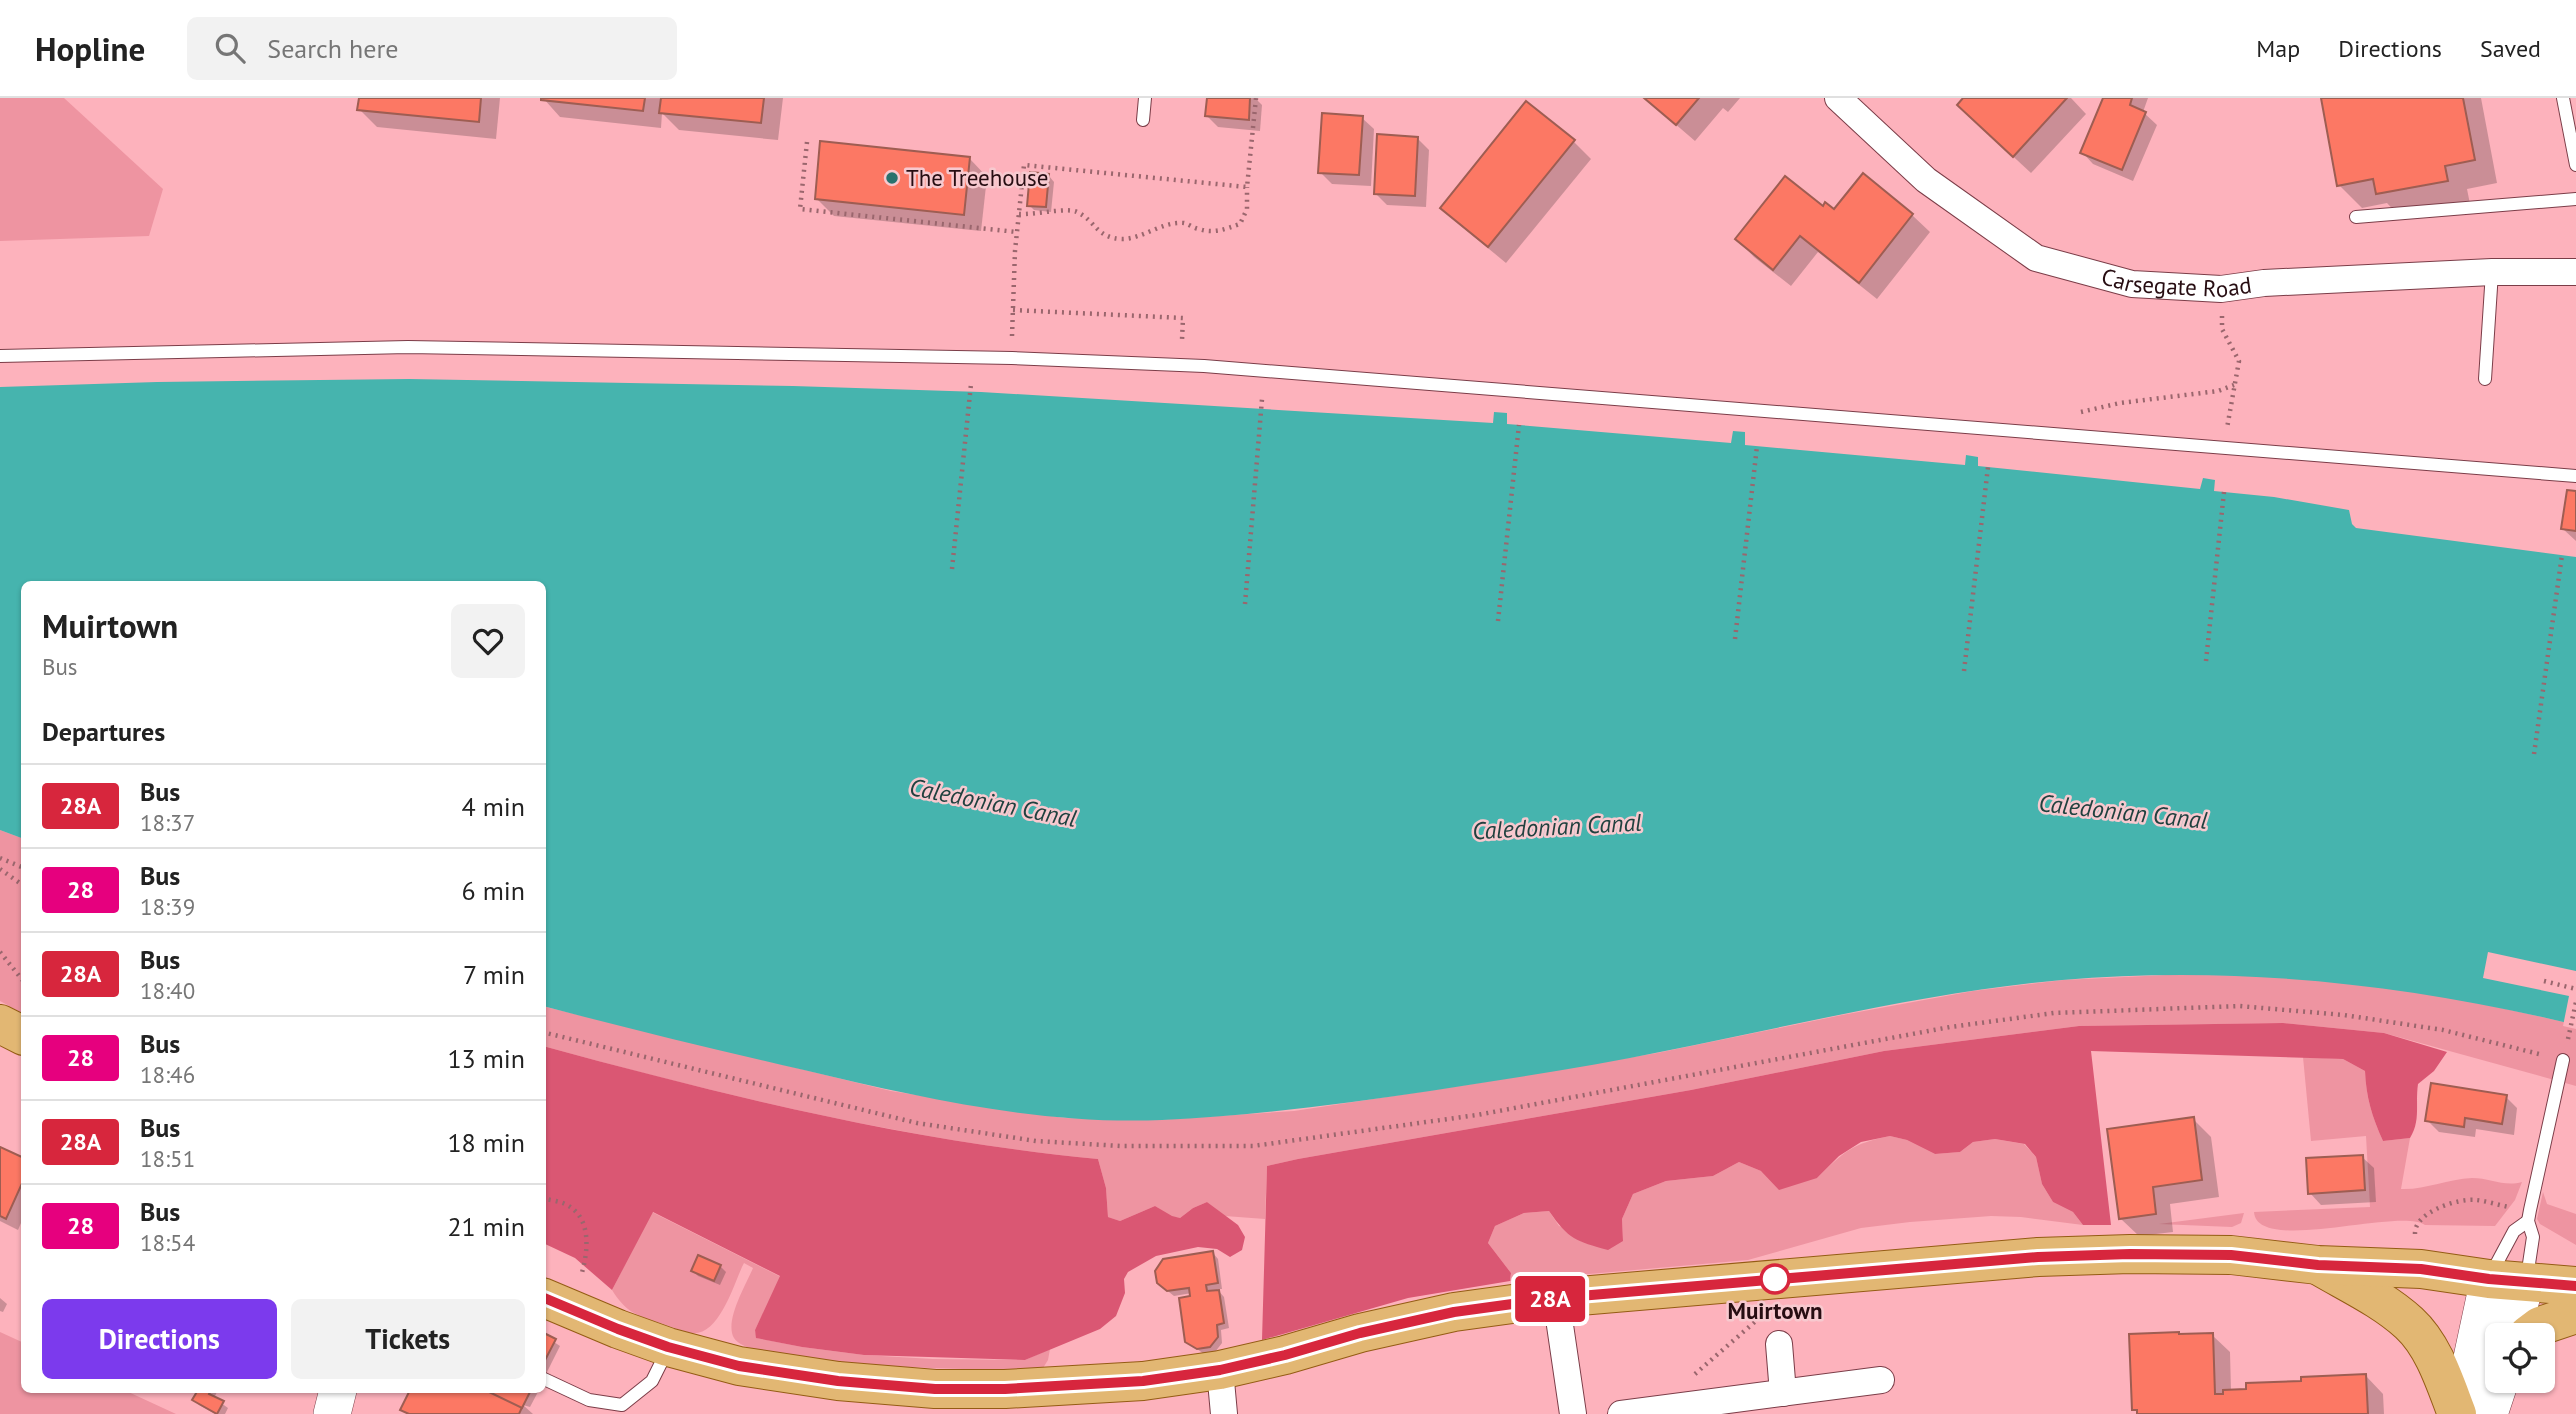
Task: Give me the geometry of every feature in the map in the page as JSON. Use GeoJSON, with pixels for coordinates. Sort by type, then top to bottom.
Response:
{"type":"FeatureCollection","features":[{"type":"Feature","properties":{"kind":"main road"},"geometry":{"type":"LineString","coordinates":[[0,1024],[21,1034]]}},
{"type":"Feature","properties":{"kind":"main road"},"geometry":{"type":"LineString","coordinates":[[555,1303],[668,1347],[739,1366],[838,1381],[935,1389],[1005,1389],[1143,1381],[1220,1370],[1285,1355],[1360,1333],[1454,1312],[1556,1298],[2038,1257],[2231,1255],[2318,1265],[2421,1269],[2489,1279],[2576,1286]]}},
{"type":"Feature","properties":{"kind":"main road"},"geometry":{"type":"LineString","coordinates":[[2318,1265],[2381,1302],[2410,1324],[2436,1360],[2458,1414]]}},
{"type":"Feature","properties":{"kind":"main road"},"geometry":{"type":"LineString","coordinates":[[2549,1323],[2576,1314]]}},
{"type":"Feature","properties":{"kind":"street","name":"Carsegate Road"},"geometry":{"type":"LineString","coordinates":[[1838,98],[1926,180],[2036,258],[2132,284],[2221,289],[2264,283],[2492,272],[2576,272]]}},
{"type":"Feature","properties":{"kind":"street"},"geometry":{"type":"LineString","coordinates":[[2458,1414],[2489,1279]]}},
{"type":"Feature","properties":{"kind":"street"},"geometry":{"type":"LineString","coordinates":[[2514,1323],[2526,1281]]}},
{"type":"Feature","properties":{"kind":"street"},"geometry":{"type":"LineString","coordinates":[[1556,1298],[1573,1414]]}},
{"type":"Feature","properties":{"kind":"street"},"geometry":{"type":"LineString","coordinates":[[1779,1344],[1783,1393]]}},
{"type":"Feature","properties":{"kind":"street"},"geometry":{"type":"LineString","coordinates":[[1220,1370],[1224,1414]]}},
{"type":"Feature","properties":{"kind":"street"},"geometry":{"type":"LineString","coordinates":[[1621,1414],[1881,1380]]}},
{"type":"Feature","properties":{"kind":"street"},"geometry":{"type":"LineString","coordinates":[[332,1414],[337,1393]]}},
{"type":"Feature","properties":{"kind":"street"},"geometry":{"type":"LineString","coordinates":[[2489,1414],[2496,1393]]}},
{"type":"Feature","properties":{"kind":"lane"},"geometry":{"type":"LineString","coordinates":[[1143,120],[1145,98]]}},
{"type":"Feature","properties":{"kind":"lane"},"geometry":{"type":"LineString","coordinates":[[2563,98],[2576,165]]}},
{"type":"Feature","properties":{"kind":"lane"},"geometry":{"type":"LineString","coordinates":[[2356,217],[2576,199]]}},
{"type":"Feature","properties":{"kind":"lane"},"geometry":{"type":"LineString","coordinates":[[2485,379],[2492,272]]}},
{"type":"Feature","properties":{"kind":"lane"},"geometry":{"type":"LineString","coordinates":[[0,356],[408,347],[1012,358],[1204,366],[2576,476]]}},
{"type":"Feature","properties":{"kind":"lane"},"geometry":{"type":"LineString","coordinates":[[2526,1281],[2533,1237],[2529,1215],[2564,1055]]}},
{"type":"Feature","properties":{"kind":"lane"},"geometry":{"type":"LineString","coordinates":[[2489,1279],[2514,1231],[2529,1215]]}},
{"type":"Feature","properties":{"kind":"lane"},"geometry":{"type":"LineString","coordinates":[[546,1380],[589,1399],[622,1405],[652,1381],[668,1347]]}},
{"type":"Feature","properties":{"kind":"path"},"geometry":{"type":"LineString","coordinates":[[1019,214],[1072,210],[1084,217],[1096,230],[1109,237],[1121,239],[1133,238],[1170,224],[1185,223],[1199,230],[1217,232],[1240,224],[1247,209],[1256,98]]}},
{"type":"Feature","properties":{"kind":"path"},"geometry":{"type":"LineString","coordinates":[[807,142],[800,209],[1017,232]]}},
{"type":"Feature","properties":{"kind":"path"},"geometry":{"type":"LineString","coordinates":[[1169,340],[1182,341],[1183,318],[1013,313],[1015,251],[1024,165],[1247,187]]}},
{"type":"Feature","properties":{"kind":"path"},"geometry":{"type":"LineString","coordinates":[[2221,289],[2222,329],[2239,361],[2226,431]]}},
{"type":"Feature","properties":{"kind":"path"},"geometry":{"type":"LineString","coordinates":[[952,569],[971,384]]}},
{"type":"Feature","properties":{"kind":"path"},"geometry":{"type":"LineString","coordinates":[[2027,431],[2045,419],[2120,403],[2218,391],[2235,385]]}},
{"type":"Feature","properties":{"kind":"path"},"geometry":{"type":"LineString","coordinates":[[1245,604],[1262,400]]}},
{"type":"Feature","properties":{"kind":"path"},"geometry":{"type":"LineString","coordinates":[[1498,621],[1519,425]]}},
{"type":"Feature","properties":{"kind":"path"},"geometry":{"type":"LineString","coordinates":[[1735,639],[1757,446]]}},
{"type":"Feature","properties":{"kind":"path"},"geometry":{"type":"LineString","coordinates":[[1964,671],[1988,467]]}},
{"type":"Feature","properties":{"kind":"path"},"geometry":{"type":"LineString","coordinates":[[2206,661],[2224,492]]}},
{"type":"Feature","properties":{"kind":"path"},"geometry":{"type":"LineString","coordinates":[[2534,754],[2561,555]]}},
{"type":"Feature","properties":{"kind":"path"},"geometry":{"type":"LineString","coordinates":[[0,858],[21,866]]}},
{"type":"Feature","properties":{"kind":"path"},"geometry":{"type":"LineString","coordinates":[[0,869],[21,885]]}},
{"type":"Feature","properties":{"kind":"path"},"geometry":{"type":"LineString","coordinates":[[0,952],[21,978]]}},
{"type":"Feature","properties":{"kind":"path"},"geometry":{"type":"LineString","coordinates":[[2544,981],[2576,989]]}},
{"type":"Feature","properties":{"kind":"path"},"geometry":{"type":"LineString","coordinates":[[546,1033],[917,1123],[1036,1141],[1121,1146],[1252,1146],[1477,1115],[1950,1027],[2054,1013],[2239,1006],[2344,1015],[2443,1030],[2564,1055],[2576,1002]]}},
{"type":"Feature","properties":{"kind":"path"},"geometry":{"type":"LineString","coordinates":[[546,1199],[566,1204],[585,1227],[587,1251],[555,1303]]}},
{"type":"Feature","properties":{"kind":"path"},"geometry":{"type":"LineString","coordinates":[[2421,1269],[2414,1230],[2418,1221],[2438,1208],[2475,1200],[2529,1215]]}},
{"type":"Feature","properties":{"kind":"path"},"geometry":{"type":"LineString","coordinates":[[1655,1409],[1759,1319]]}},
{"type":"Feature","properties":{"kind":"shaded area"},"geometry":{"type":"Polygon","coordinates":[[[0,98],[64,98],[163,189],[149,236],[0,241],[0,98]]]}},
{"type":"Feature","properties":{"kind":"shaded area"},"geometry":{"type":"Polygon","coordinates":[[[0,830],[21,838],[21,1012],[0,1001],[0,830]]]}},
{"type":"Feature","properties":{"kind":"shaded area"},"geometry":{"type":"Polygon","coordinates":[[[2166,975],[2274,976],[2388,988],[2502,1008],[2576,1025],[2576,1086],[2384,1033],[2283,1023],[2079,1026],[1884,1051],[1691,1090],[1267,1166],[1265,1219],[1225,1216],[1207,1202],[1180,1218],[1172,1217],[1155,1206],[1120,1221],[1108,1217],[1106,1188],[1098,1159],[887,1129],[749,1099],[546,1047],[546,1007],[891,1091],[1064,1118],[1158,1120],[1294,1111],[1472,1084],[1657,1053],[1973,991],[2063,980],[2166,975]]]}},
{"type":"Feature","properties":{"kind":"shaded area"},"geometry":{"type":"Polygon","coordinates":[[[2283,1023],[2384,1033],[2447,1052],[2434,1071],[2418,1084],[2417,1119],[2410,1138],[2383,1141],[2370,1107],[2365,1071],[2343,1059],[2091,1051],[2111,1225],[2083,1225],[2073,1212],[2053,1202],[2042,1184],[2036,1157],[2025,1144],[1995,1139],[1973,1142],[1960,1152],[1935,1154],[1907,1140],[1890,1136],[1861,1142],[1839,1156],[1817,1178],[1779,1190],[1761,1171],[1739,1162],[1713,1176],[1666,1181],[1633,1194],[1622,1219],[1623,1241],[1608,1250],[1574,1238],[1549,1211],[1524,1213],[1495,1226],[1488,1243],[1511,1273],[1510,1281],[1408,1298],[1262,1340],[1267,1166],[1691,1090],[1884,1051],[2079,1026],[2283,1023]]]}},
{"type":"Feature","properties":{"kind":"shaded area"},"geometry":{"type":"Polygon","coordinates":[[[546,1047],[749,1099],[888,1129],[1027,1151],[1098,1159],[1106,1188],[1108,1217],[1120,1221],[1155,1206],[1180,1218],[1207,1202],[1238,1225],[1245,1237],[1242,1250],[1230,1257],[1217,1249],[1198,1247],[1156,1256],[1128,1272],[1124,1279],[1125,1293],[1116,1316],[1100,1329],[1025,1360],[864,1355],[756,1338],[755,1330],[780,1276],[653,1212],[612,1290],[575,1258],[546,1244],[546,1047]]]}},
{"type":"Feature","properties":{"kind":"shaded area"},"geometry":{"type":"Polygon","coordinates":[[[2303,1057],[2343,1059],[2365,1071],[2370,1107],[2383,1141],[2410,1138],[2401,1189],[2472,1178],[2522,1182],[2515,1200],[2495,1226],[2425,1225],[2411,1221],[2388,1221],[2331,1228],[2278,1230],[2261,1224],[2254,1212],[2370,1207],[2366,1136],[2311,1141],[2303,1057]]]}},
{"type":"Feature","properties":{"kind":"shaded area"},"geometry":{"type":"Polygon","coordinates":[[[1890,1136],[1907,1140],[1935,1154],[1960,1152],[1973,1142],[1995,1139],[2024,1144],[2036,1157],[2042,1184],[2053,1202],[2073,1212],[2083,1225],[1991,1216],[1910,1222],[1861,1228],[1748,1260],[1510,1281],[1511,1273],[1488,1243],[1495,1226],[1524,1213],[1549,1211],[1559,1226],[1623,1241],[1622,1219],[1633,1194],[1666,1181],[1713,1176],[1739,1162],[1761,1171],[1817,1178],[1849,1150],[1890,1136]]]}},
{"type":"Feature","properties":{"kind":"shaded area"},"geometry":{"type":"Polygon","coordinates":[[[2543,1192],[2547,1204],[2576,1214],[2576,1245],[2540,1224],[2537,1219],[2543,1192]]]}},
{"type":"Feature","properties":{"kind":"shaded area"},"geometry":{"type":"Polygon","coordinates":[[[652,1212],[781,1277],[755,1330],[757,1338],[864,1355],[933,1359],[1025,1360],[1050,1349],[1048,1360],[1043,1368],[1033,1370],[924,1368],[825,1361],[782,1356],[750,1348],[734,1338],[732,1331],[734,1313],[753,1268],[744,1263],[725,1307],[718,1318],[701,1332],[691,1333],[644,1318],[627,1308],[612,1290],[652,1212]]]}},
{"type":"Feature","properties":{"kind":"shaded area"},"geometry":{"type":"Polygon","coordinates":[[[2244,1213],[2241,1223],[2232,1227],[2159,1224],[2244,1213]]]}},
{"type":"Feature","properties":{"kind":"shaded area"},"geometry":{"type":"Polygon","coordinates":[[[0,1332],[21,1342],[21,1393],[130,1393],[176,1414],[0,1414],[0,1332]]]}},
{"type":"Feature","properties":{"kind":"water","name":"Caledonian Canal"},"geometry":{"type":"Polygon","coordinates":[[[409,379],[793,386],[981,392],[1493,423],[1494,412],[1507,413],[1507,424],[1731,443],[1733,431],[1745,432],[1745,445],[1965,465],[1966,455],[1978,457],[1978,466],[2200,489],[2203,478],[2215,480],[2214,491],[2274,497],[2349,510],[2352,524],[2356,528],[2576,557],[2576,1025],[2449,999],[2321,982],[2192,975],[2062,980],[1962,992],[1636,1057],[1430,1091],[1229,1116],[1117,1120],[1027,1114],[937,1099],[673,1039],[546,1007],[546,581],[21,581],[21,838],[0,830],[0,387],[409,379]]]}},
{"type":"Feature","properties":{"kind":"pier"},"geometry":{"type":"Polygon","coordinates":[[[2488,952],[2576,971],[2576,1029],[2563,1026],[2569,996],[2483,978],[2488,952]]]}},
{"type":"Feature","properties":{"kind":"building"},"geometry":{"type":"Polygon","coordinates":[[[359,98],[481,98],[479,122],[357,110],[359,98]]]}},
{"type":"Feature","properties":{"kind":"building"},"geometry":{"type":"Polygon","coordinates":[[[541,98],[645,98],[643,111],[541,98]]]}},
{"type":"Feature","properties":{"kind":"building"},"geometry":{"type":"Polygon","coordinates":[[[661,98],[764,98],[761,123],[659,113],[661,98]]]}},
{"type":"Feature","properties":{"kind":"building"},"geometry":{"type":"Polygon","coordinates":[[[1207,98],[1250,98],[1249,120],[1205,116],[1207,98]]]}},
{"type":"Feature","properties":{"kind":"building"},"geometry":{"type":"Polygon","coordinates":[[[1644,98],[1699,98],[1676,125],[1644,98]]]}},
{"type":"Feature","properties":{"kind":"building"},"geometry":{"type":"Polygon","coordinates":[[[1963,98],[2067,98],[2013,157],[1957,105],[1963,98]]]}},
{"type":"Feature","properties":{"kind":"building"},"geometry":{"type":"Polygon","coordinates":[[[2103,98],[2132,98],[2130,105],[2146,112],[2122,170],[2080,153],[2103,98]]]}},
{"type":"Feature","properties":{"kind":"building"},"geometry":{"type":"Polygon","coordinates":[[[2321,98],[2463,98],[2475,160],[2445,166],[2448,181],[2376,194],[2373,179],[2337,186],[2321,98]]]}},
{"type":"Feature","properties":{"kind":"building"},"geometry":{"type":"Polygon","coordinates":[[[1526,101],[1575,140],[1488,247],[1440,208],[1526,101]]]}},
{"type":"Feature","properties":{"kind":"building"},"geometry":{"type":"Polygon","coordinates":[[[1322,113],[1363,116],[1359,175],[1318,173],[1322,113]]]}},
{"type":"Feature","properties":{"kind":"building"},"geometry":{"type":"Polygon","coordinates":[[[1377,134],[1418,137],[1415,196],[1374,194],[1377,134]]]}},
{"type":"Feature","properties":{"kind":"building","name":"The Treehouse"},"geometry":{"type":"Polygon","coordinates":[[[820,141],[970,157],[964,215],[815,199],[820,141]]]}},
{"type":"Feature","properties":{"kind":"building"},"geometry":{"type":"Polygon","coordinates":[[[1030,172],[1049,174],[1046,207],[1027,206],[1030,172]]]}},
{"type":"Feature","properties":{"kind":"building"},"geometry":{"type":"Polygon","coordinates":[[[1863,173],[1913,214],[1859,283],[1800,236],[1773,270],[1735,239],[1785,176],[1823,206],[1825,202],[1834,209],[1863,173]]]}},
{"type":"Feature","properties":{"kind":"building"},"geometry":{"type":"Polygon","coordinates":[[[2567,490],[2576,491],[2576,531],[2561,529],[2567,490]]]}},
{"type":"Feature","properties":{"kind":"building"},"geometry":{"type":"Polygon","coordinates":[[[2431,1083],[2507,1095],[2502,1124],[2465,1118],[2464,1127],[2425,1121],[2431,1083]]]}},
{"type":"Feature","properties":{"kind":"building"},"geometry":{"type":"Polygon","coordinates":[[[2194,1117],[2202,1180],[2153,1187],[2156,1214],[2119,1219],[2107,1129],[2194,1117]]]}},
{"type":"Feature","properties":{"kind":"building"},"geometry":{"type":"Polygon","coordinates":[[[0,1147],[21,1157],[21,1186],[6,1219],[0,1216],[0,1147]]]}},
{"type":"Feature","properties":{"kind":"building"},"geometry":{"type":"Polygon","coordinates":[[[2363,1155],[2365,1190],[2308,1194],[2306,1158],[2363,1155]]]}},
{"type":"Feature","properties":{"kind":"building"},"geometry":{"type":"Polygon","coordinates":[[[1213,1251],[1218,1283],[1206,1285],[1207,1291],[1219,1290],[1224,1323],[1217,1325],[1218,1337],[1210,1347],[1197,1349],[1185,1342],[1179,1298],[1190,1296],[1189,1288],[1167,1291],[1157,1283],[1155,1271],[1163,1259],[1213,1251]]]}},
{"type":"Feature","properties":{"kind":"building"},"geometry":{"type":"Polygon","coordinates":[[[698,1255],[721,1265],[714,1281],[691,1271],[698,1255]]]}},
{"type":"Feature","properties":{"kind":"building"},"geometry":{"type":"Polygon","coordinates":[[[2213,1333],[2215,1394],[2223,1394],[2223,1390],[2246,1389],[2246,1383],[2301,1381],[2301,1377],[2366,1374],[2368,1414],[2137,1414],[2137,1410],[2132,1410],[2129,1334],[2213,1333]]]}},
{"type":"Feature","properties":{"kind":"building"},"geometry":{"type":"Polygon","coordinates":[[[546,1334],[556,1339],[546,1358],[546,1334]]]}},
{"type":"Feature","properties":{"kind":"building"},"geometry":{"type":"Polygon","coordinates":[[[196,1393],[210,1393],[224,1401],[217,1414],[192,1400],[196,1393]]]}},
{"type":"Feature","properties":{"kind":"building"},"geometry":{"type":"Polygon","coordinates":[[[408,1393],[502,1393],[524,1403],[519,1414],[409,1414],[400,1410],[408,1393]]]}},
{"type":"Feature","properties":{"kind":"building"},"geometry":{"type":"Polygon","coordinates":[[[491,1393],[530,1393],[522,1408],[491,1393]]]}},
{"type":"Feature","properties":{"kind":"bus line","name":"28A"},"geometry":{"type":"LineString","coordinates":[[546,1299],[668,1347],[739,1366],[838,1381],[935,1389],[1005,1389],[1143,1381],[1220,1370],[1285,1355],[1360,1333],[1454,1312],[1556,1298],[2038,1257],[2231,1255],[2318,1265],[2421,1269],[2489,1279],[2576,1286]]}},
{"type":"Feature","properties":{"kind":"place","name":"The Treehouse"},"geometry":{"type":"Point","coordinates":[892,178]}},
{"type":"Feature","properties":{"kind":"place","name":"Muirtown"},"geometry":{"type":"Point","coordinates":[1775,1279]}}]}
